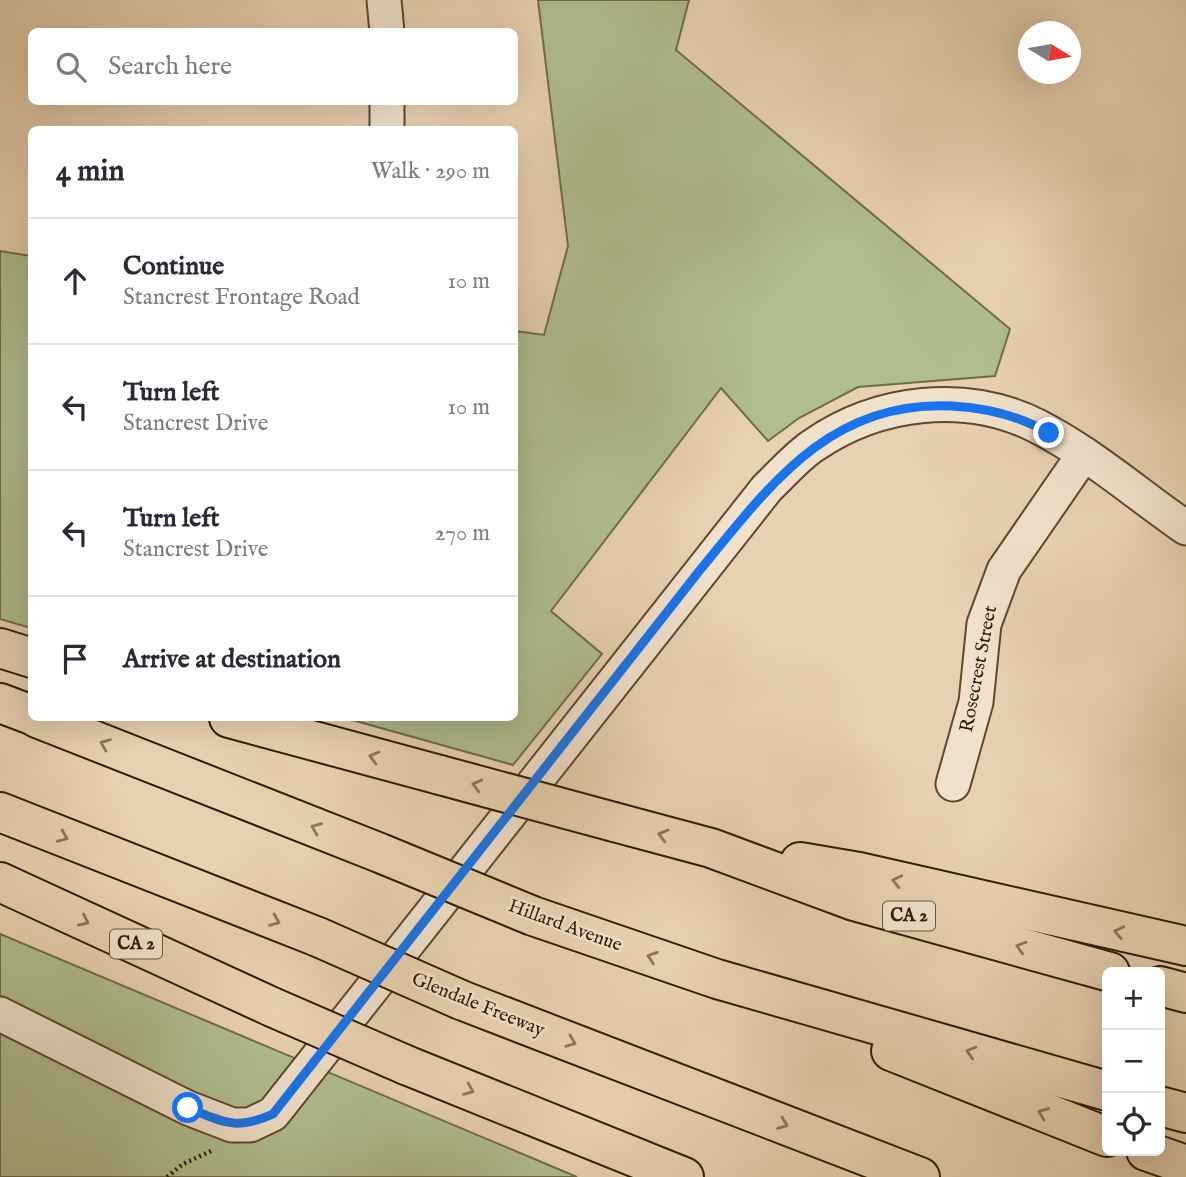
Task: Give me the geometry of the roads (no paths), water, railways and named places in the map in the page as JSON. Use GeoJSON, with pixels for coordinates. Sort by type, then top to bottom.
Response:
{"type":"FeatureCollection","features":[{"type":"Feature","properties":{"kind":"highway"},"geometry":{"type":"LineString","coordinates":[[0,648],[28,658]]}},
{"type":"Feature","properties":{"kind":"highway"},"geometry":{"type":"LineString","coordinates":[[0,703],[28,714]]}},
{"type":"Feature","properties":{"kind":"highway","name":"Hillard Avenue"},"geometry":{"type":"LineString","coordinates":[[45,721],[533,916],[717,979],[1102,1090]]}},
{"type":"Feature","properties":{"kind":"highway","name":"CA 2"},"geometry":{"type":"LineString","coordinates":[[240,721],[712,848],[854,901],[1102,970]]}},
{"type":"Feature","properties":{"kind":"highway","name":"Glendale Freeway"},"geometry":{"type":"LineString","coordinates":[[0,812],[318,937],[461,1000],[920,1177]]}},
{"type":"Feature","properties":{"kind":"highway"},"geometry":{"type":"LineString","coordinates":[[712,848],[859,872],[1186,946]]}},
{"type":"Feature","properties":{"kind":"highway","name":"CA 2"},"geometry":{"type":"LineString","coordinates":[[0,882],[272,1007],[406,1065],[684,1177]]}},
{"type":"Feature","properties":{"kind":"highway"},"geometry":{"type":"LineString","coordinates":[[717,979],[1102,1135]]}},
{"type":"Feature","properties":{"kind":"highway"},"geometry":{"type":"LineString","coordinates":[[1165,987],[1186,993]]}},
{"type":"Feature","properties":{"kind":"highway"},"geometry":{"type":"LineString","coordinates":[[1165,1107],[1186,1113]]}},
{"type":"Feature","properties":{"kind":"highway"},"geometry":{"type":"LineString","coordinates":[[1160,1156],[1186,1165]]}},
{"type":"Feature","properties":{"kind":"street"},"geometry":{"type":"LineString","coordinates":[[384,0],[387,28]]}},
{"type":"Feature","properties":{"kind":"street"},"geometry":{"type":"LineString","coordinates":[[387,105],[387,126]]}},
{"type":"Feature","properties":{"kind":"street"},"geometry":{"type":"LineString","coordinates":[[0,1014],[188,1108],[232,1125],[250,1125],[273,1114],[767,488],[813,446],[866,416],[920,404],[977,407],[1011,415],[1036,425],[1084,454],[1186,528]]}},
{"type":"Feature","properties":{"kind":"street","name":"Rosecrest Street"},"geometry":{"type":"LineString","coordinates":[[953,784],[976,702],[984,624],[1004,570],[1084,454]]}}]}
